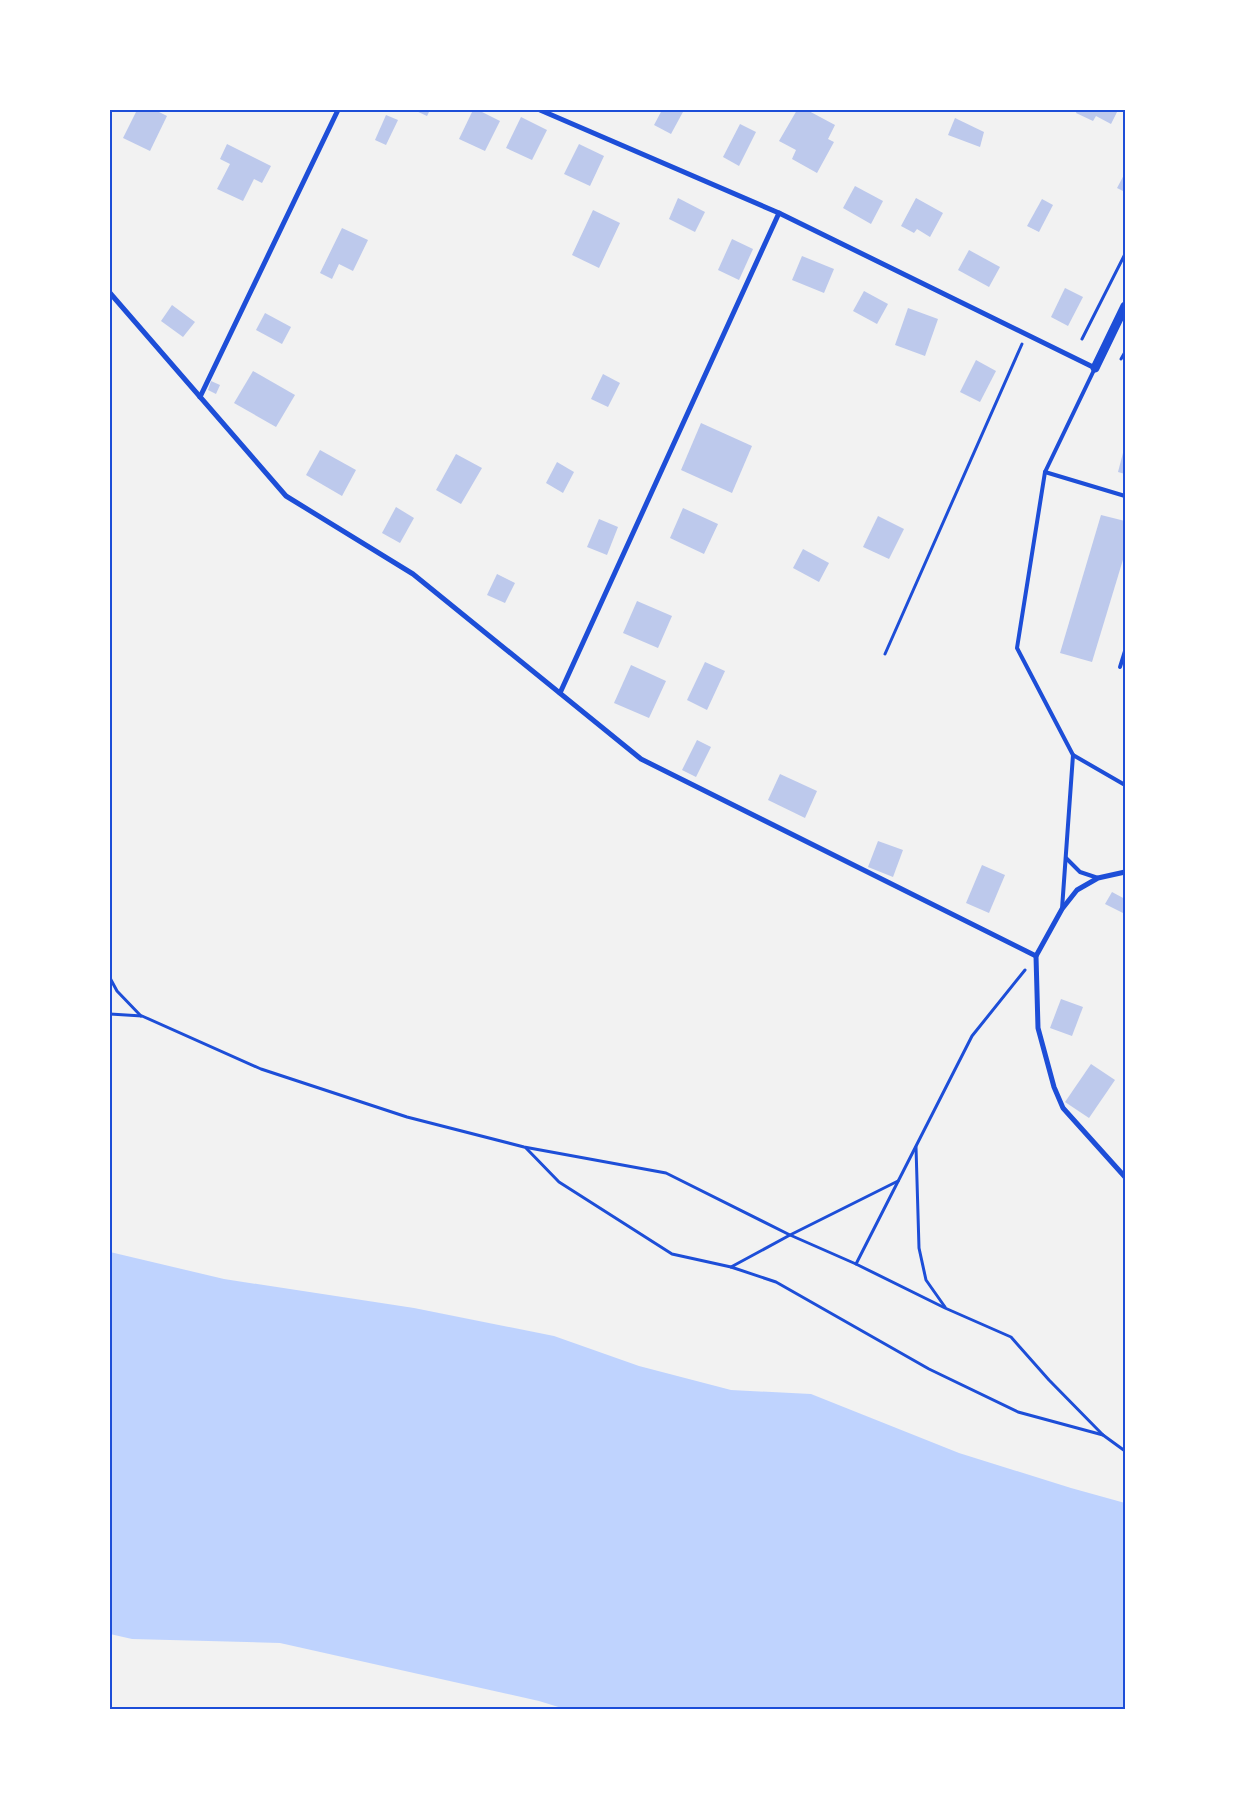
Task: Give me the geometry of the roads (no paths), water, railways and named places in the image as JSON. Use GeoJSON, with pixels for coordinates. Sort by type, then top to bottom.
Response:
{"type":"FeatureCollection","features":[{"type":"Feature","properties":{"kind":"street"},"geometry":{"type":"LineString","coordinates":[[200,397],[338,110]]}},
{"type":"Feature","properties":{"kind":"street"},"geometry":{"type":"LineString","coordinates":[[540,110],[779,213],[1095,368],[1125,306]]}},
{"type":"Feature","properties":{"kind":"street"},"geometry":{"type":"LineString","coordinates":[[560,693],[779,213]]}},
{"type":"Feature","properties":{"kind":"street"},"geometry":{"type":"LineString","coordinates":[[110,293],[286,496],[413,574],[640,759],[1036,956]]}},
{"type":"Feature","properties":{"kind":"street"},"geometry":{"type":"LineString","coordinates":[[1125,872],[1098,878],[1077,890],[1062,908],[1036,956],[1038,1028],[1054,1087],[1063,1108],[1125,1177]]}},
{"type":"Feature","properties":{"kind":"lane"},"geometry":{"type":"LineString","coordinates":[[1062,908],[1073,755],[1018,648],[1045,472],[1095,368]]}},
{"type":"Feature","properties":{"kind":"lane"},"geometry":{"type":"LineString","coordinates":[[1045,472],[1125,496]]}},
{"type":"Feature","properties":{"kind":"lane"},"geometry":{"type":"LineString","coordinates":[[1120,667],[1125,652]]}},
{"type":"Feature","properties":{"kind":"lane"},"geometry":{"type":"LineString","coordinates":[[1073,755],[1125,785]]}},
{"type":"Feature","properties":{"kind":"lane"},"geometry":{"type":"LineString","coordinates":[[1066,858],[1080,872],[1098,878]]}},
{"type":"Feature","properties":{"kind":"water"},"geometry":{"type":"Polygon","coordinates":[[[110,1252],[224,1279],[414,1308],[554,1336],[639,1366],[731,1390],[811,1394],[959,1453],[1125,1503],[1125,1709],[565,1709],[539,1701],[280,1643],[132,1639],[110,1634],[110,1252]]]}}]}
